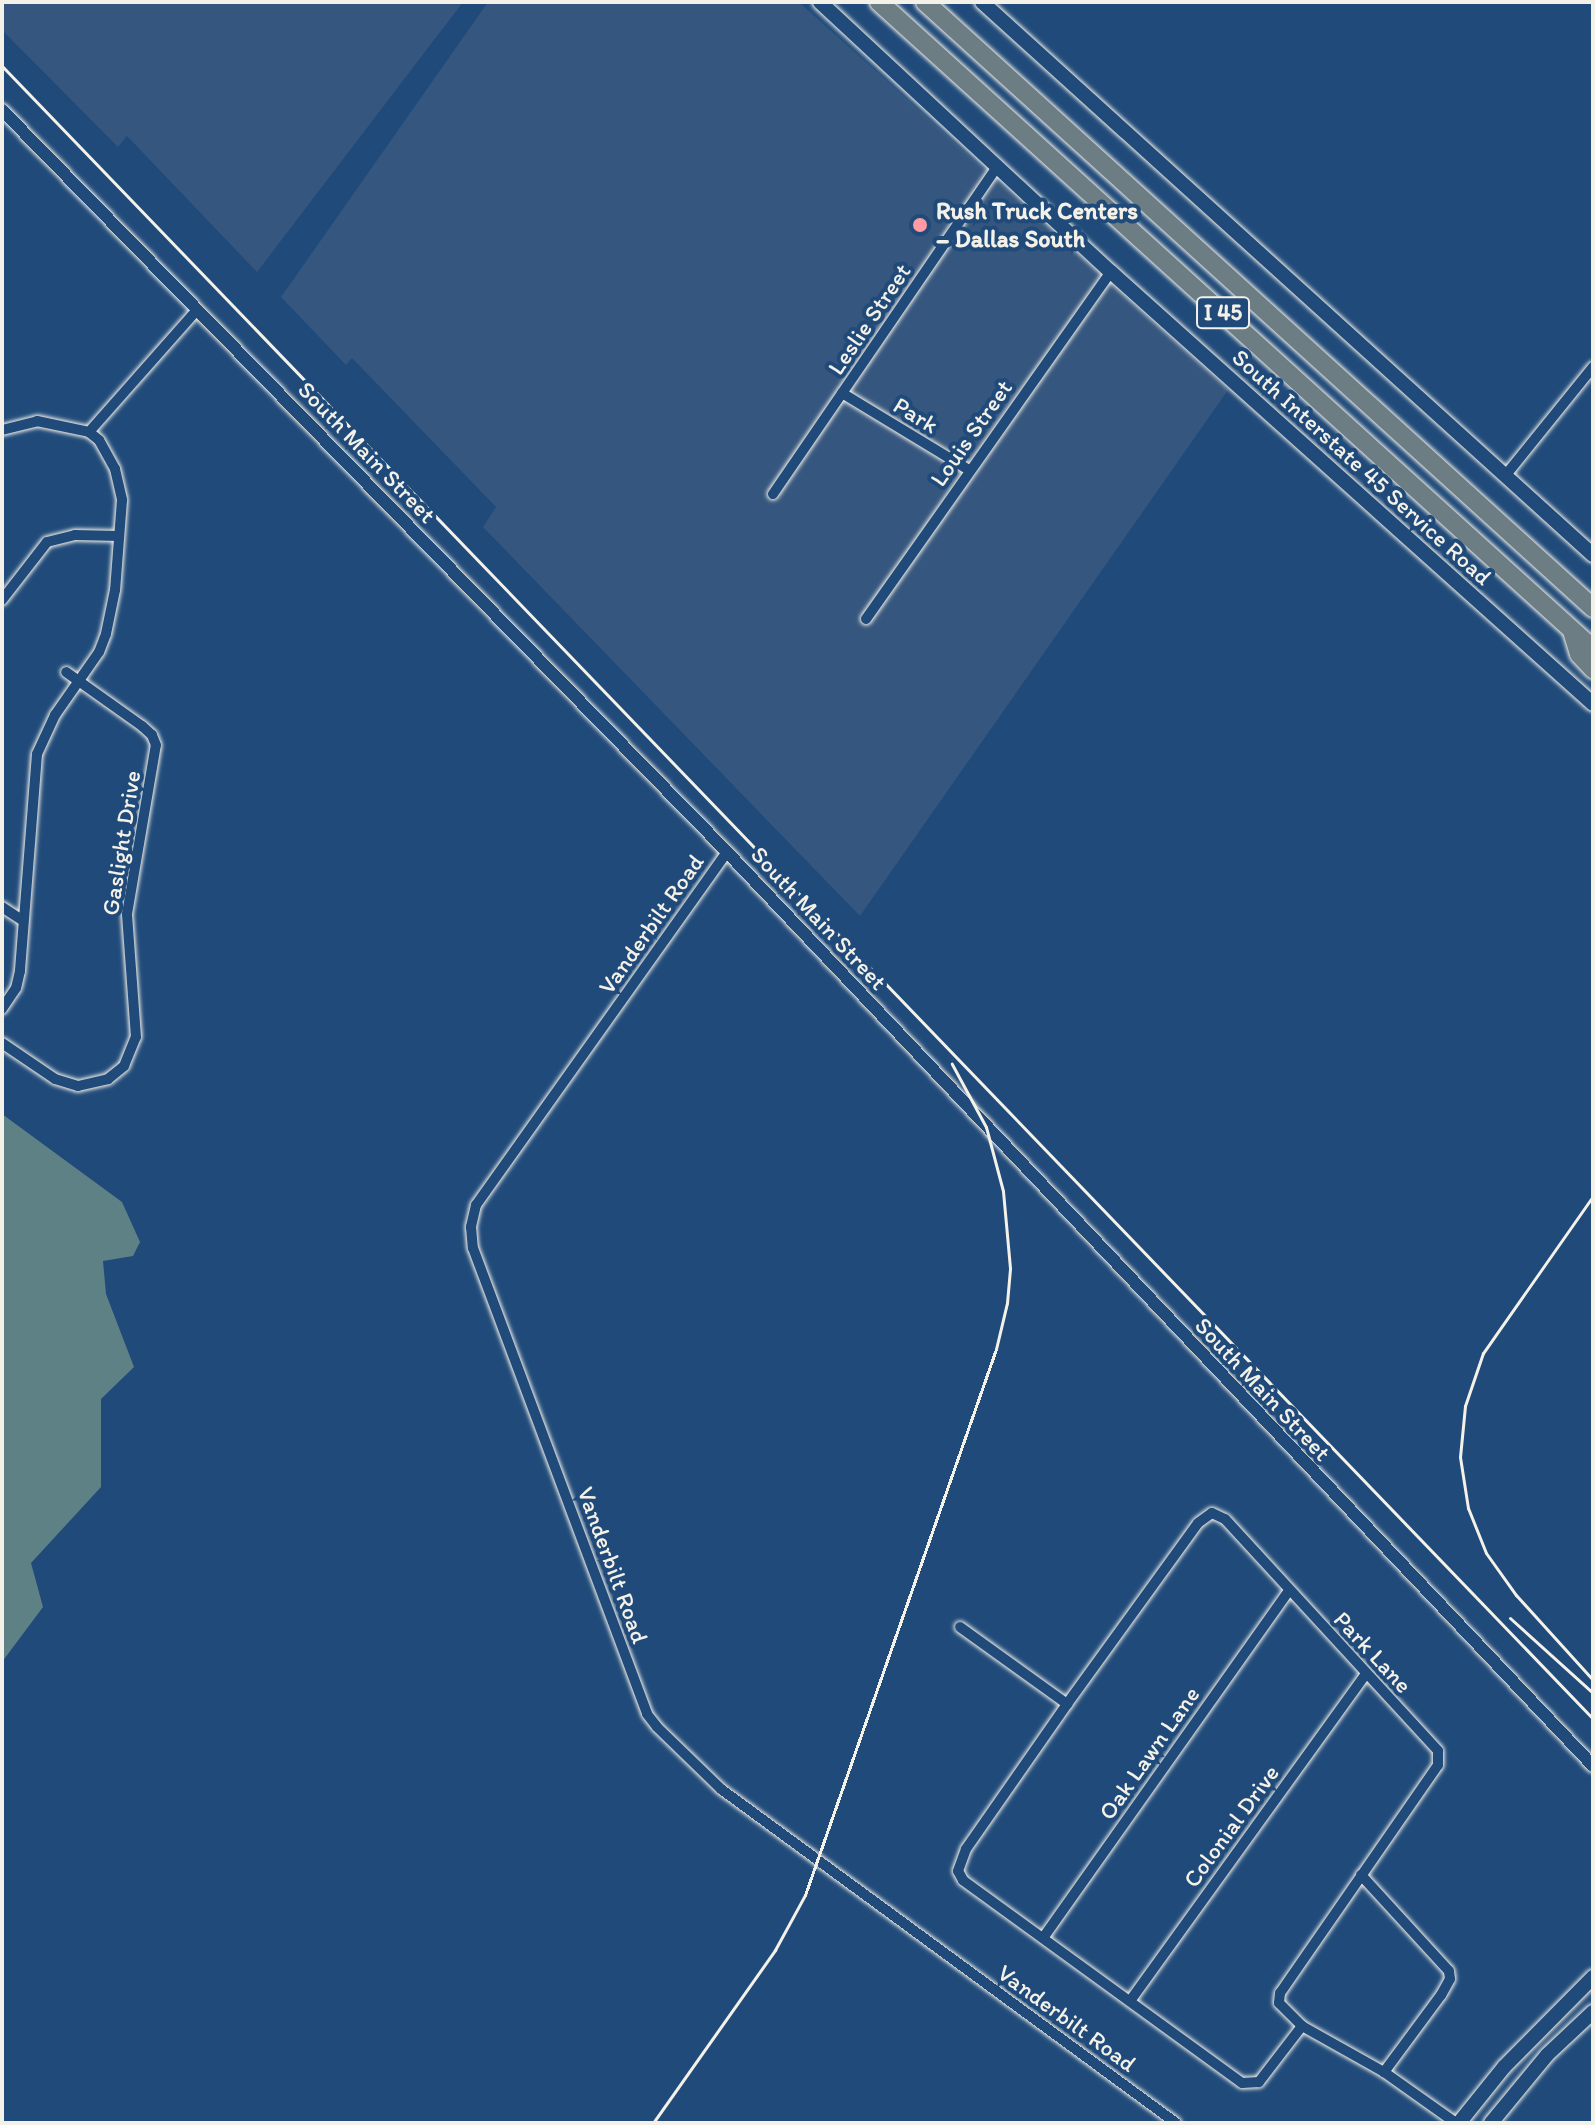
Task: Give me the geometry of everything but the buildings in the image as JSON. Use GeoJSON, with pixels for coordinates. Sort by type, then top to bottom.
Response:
{"type":"FeatureCollection","features":[{"type":"Feature","properties":{"kind":"highway","name":"I 45"},"geometry":{"type":"LineString","coordinates":[[879,2],[1593,649]]}},
{"type":"Feature","properties":{"kind":"highway","name":"I 45"},"geometry":{"type":"LineString","coordinates":[[925,2],[1593,608]]}},
{"type":"Feature","properties":{"kind":"highway"},"geometry":{"type":"LineString","coordinates":[[1572,630],[1579,654],[1593,669]]}},
{"type":"Feature","properties":{"kind":"main road","name":"South Interstate 45 Service Road"},"geometry":{"type":"LineString","coordinates":[[820,2],[1111,272],[1593,704]]}},
{"type":"Feature","properties":{"kind":"main road"},"geometry":{"type":"LineString","coordinates":[[982,2],[1593,555]]}},
{"type":"Feature","properties":{"kind":"main road"},"geometry":{"type":"LineString","coordinates":[[1458,2123],[1504,2067],[1593,1977]]}},
{"type":"Feature","properties":{"kind":"main road"},"geometry":{"type":"LineString","coordinates":[[1491,2123],[1547,2055],[1593,2012]]}},
{"type":"Feature","properties":{"kind":"street","name":"South Main Street"},"geometry":{"type":"LineString","coordinates":[[2,110],[727,852],[1593,1766]]}},
{"type":"Feature","properties":{"kind":"street","name":"Leslie Street"},"geometry":{"type":"LineString","coordinates":[[773,494],[997,167]]}},
{"type":"Feature","properties":{"kind":"street","name":"Louis Street"},"geometry":{"type":"LineString","coordinates":[[866,619],[1111,272]]}},
{"type":"Feature","properties":{"kind":"street"},"geometry":{"type":"LineString","coordinates":[[89,432],[197,310]]}},
{"type":"Feature","properties":{"kind":"street"},"geometry":{"type":"LineString","coordinates":[[1505,476],[1593,367]]}},
{"type":"Feature","properties":{"kind":"street","name":"Park"},"geometry":{"type":"LineString","coordinates":[[842,393],[969,470]]}},
{"type":"Feature","properties":{"kind":"street"},"geometry":{"type":"LineString","coordinates":[[2,430],[37,421],[58,422],[89,432],[108,454],[120,483],[115,590],[106,634],[55,715],[37,754],[20,971],[16,988],[2,1009]]}},
{"type":"Feature","properties":{"kind":"street"},"geometry":{"type":"LineString","coordinates":[[2,600],[47,542],[75,535],[119,536]]}},
{"type":"Feature","properties":{"kind":"street","name":"Gaslight Drive"},"geometry":{"type":"LineString","coordinates":[[2,1043],[55,1079],[78,1086],[108,1079],[124,1066],[136,1037],[127,914],[156,745],[142,726],[80,679],[66,672]]}},
{"type":"Feature","properties":{"kind":"street","name":"Vanderbilt Road"},"geometry":{"type":"LineString","coordinates":[[727,852],[476,1205],[471,1227],[473,1248],[647,1714],[657,1727],[721,1789],[1176,2123]]}},
{"type":"Feature","properties":{"kind":"street"},"geometry":{"type":"LineString","coordinates":[[2,907],[22,920]]}},
{"type":"Feature","properties":{"kind":"street","name":"Park Lane"},"geometry":{"type":"LineString","coordinates":[[1302,2026],[1268,2073],[1251,2085],[1232,2077],[963,1880],[958,1871],[959,1861],[1067,1704],[1205,1516],[1212,1513],[1225,1519],[1438,1751],[1440,1758],[1280,1993],[1282,2010],[1302,2026],[1384,2072],[1458,2123]]}},
{"type":"Feature","properties":{"kind":"street","name":"Oak Lawn Lane"},"geometry":{"type":"LineString","coordinates":[[1043,1938],[1289,1591]]}},
{"type":"Feature","properties":{"kind":"street"},"geometry":{"type":"LineString","coordinates":[[960,1627],[1067,1704]]}},
{"type":"Feature","properties":{"kind":"street","name":"Colonial Drive"},"geometry":{"type":"LineString","coordinates":[[1130,2001],[1366,1674]]}},
{"type":"Feature","properties":{"kind":"street"},"geometry":{"type":"LineString","coordinates":[[1361,1875],[1445,1963],[1450,1979],[1384,2072]]}},
{"type":"Feature","properties":{"kind":"shaded area"},"geometry":{"type":"Polygon","coordinates":[[[2,2],[463,2],[257,272],[127,136],[118,147],[2,30],[2,2]]]}},
{"type":"Feature","properties":{"kind":"shaded area"},"geometry":{"type":"Polygon","coordinates":[[[488,2],[799,2],[1228,390],[860,916],[483,527],[496,507],[352,358],[346,365],[281,297],[488,2]]]}},
{"type":"Feature","properties":{"kind":"green space"},"geometry":{"type":"Polygon","coordinates":[[[2,1114],[122,1202],[140,1242],[133,1256],[103,1261],[106,1294],[134,1367],[101,1399],[101,1487],[31,1563],[43,1607],[2,1662],[2,1114]]]}},
{"type":"Feature","properties":{"kind":"railway"},"geometry":{"type":"LineString","coordinates":[[2,66],[1593,1719]]}},
{"type":"Feature","properties":{"kind":"railway"},"geometry":{"type":"LineString","coordinates":[[653,2123],[775,1950],[805,1895],[996,1349],[1007,1303],[1010,1268],[1003,1191],[986,1127],[952,1064]]}},
{"type":"Feature","properties":{"kind":"railway"},"geometry":{"type":"LineString","coordinates":[[1593,1196],[1483,1353],[1465,1406],[1460,1457],[1468,1508],[1486,1553],[1516,1595],[1593,1680]]}},
{"type":"Feature","properties":{"kind":"railway"},"geometry":{"type":"LineString","coordinates":[[1510,1618],[1593,1693]]}},
{"type":"Feature","properties":{"kind":"place","name":"Rush Truck Centers – Dallas South"},"geometry":{"type":"Point","coordinates":[920,225]}}]}
